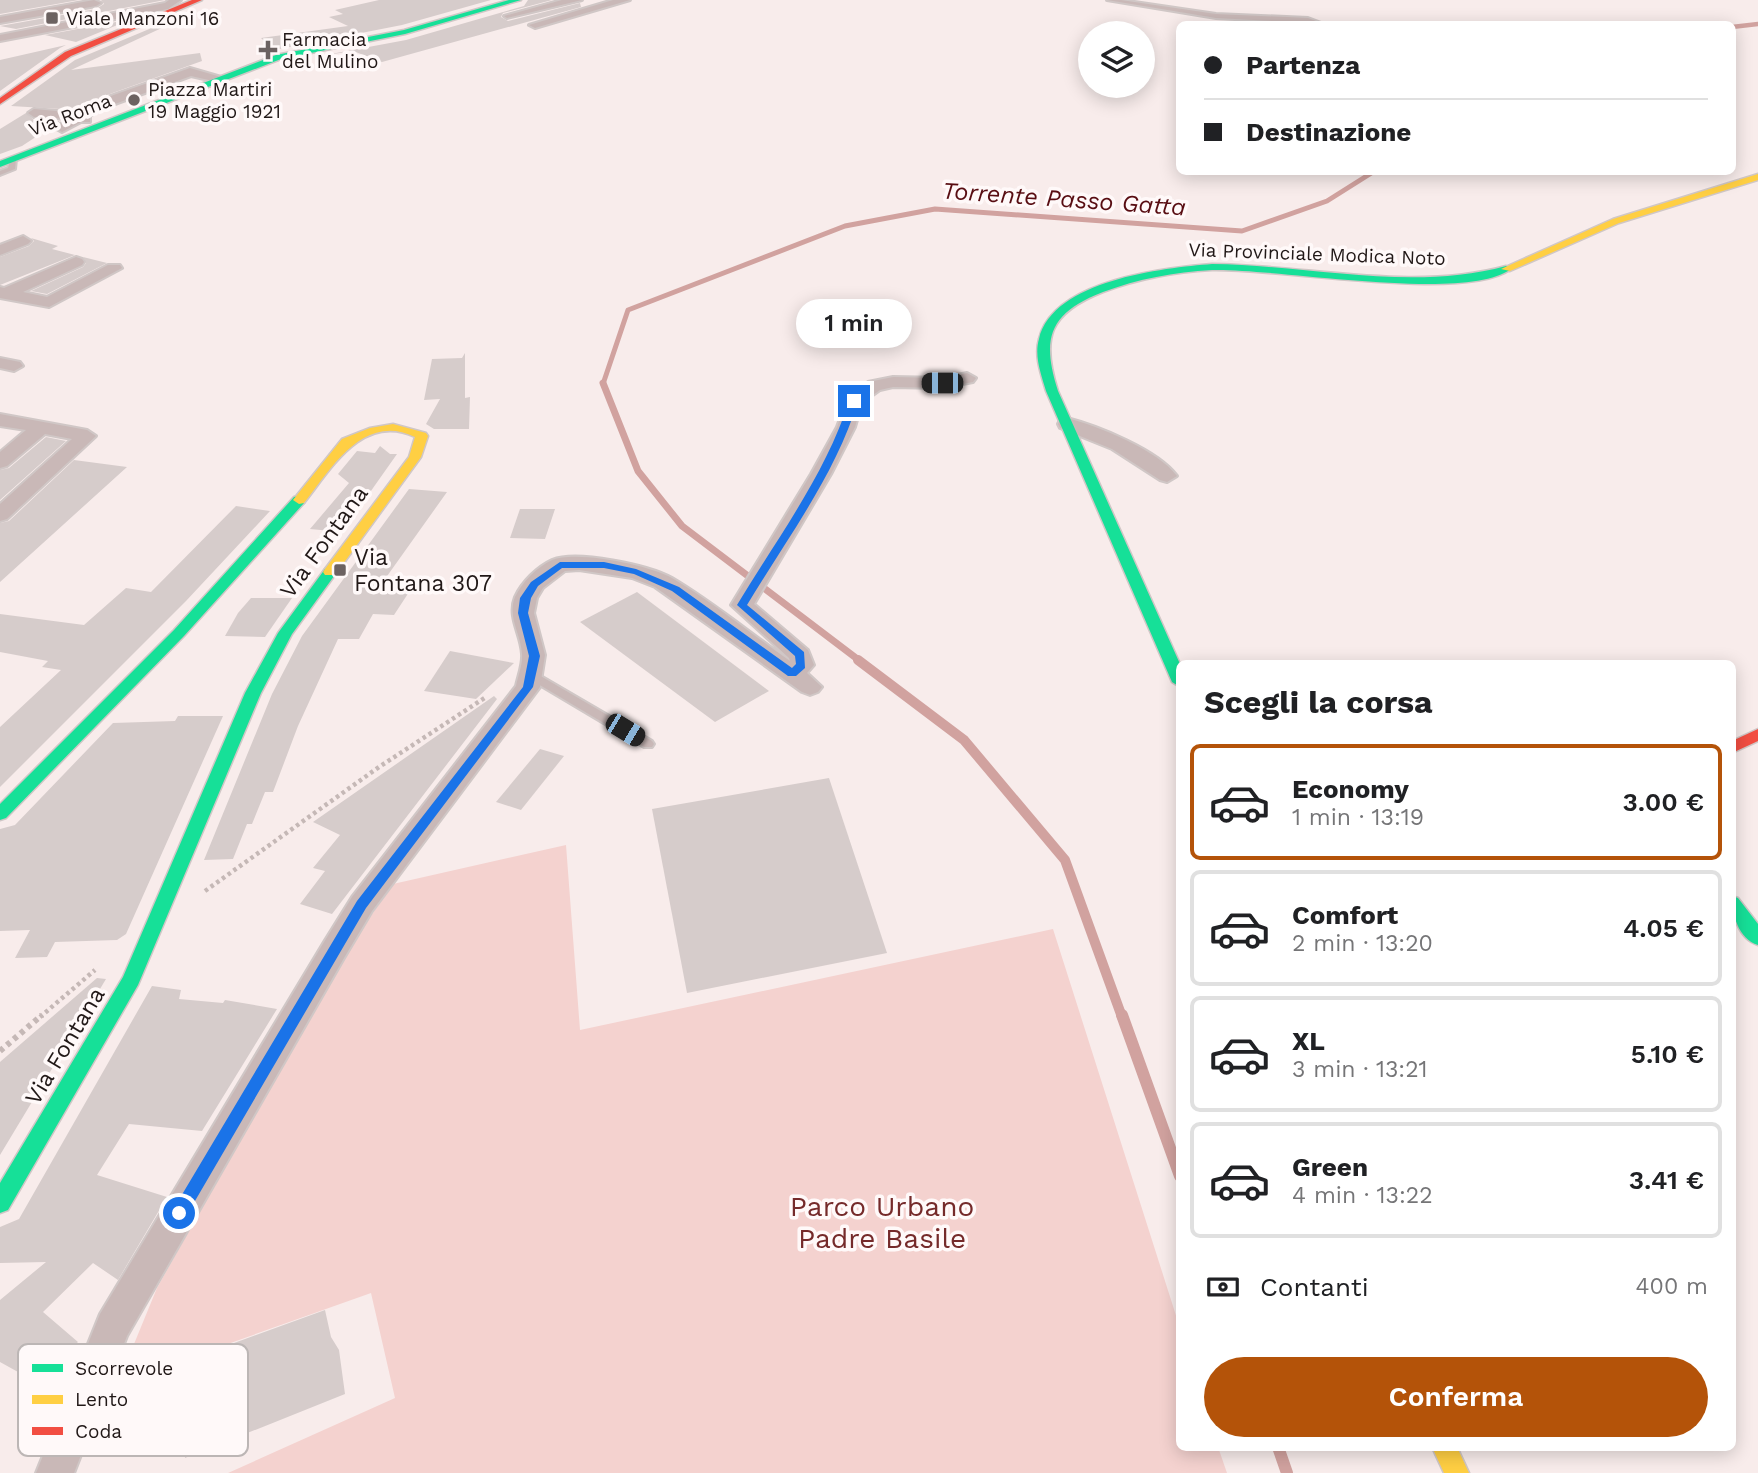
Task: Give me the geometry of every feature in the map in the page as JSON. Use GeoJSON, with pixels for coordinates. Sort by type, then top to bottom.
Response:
{"type":"FeatureCollection","features":[{"type":"Feature","properties":{"kind":"street"},"geometry":{"type":"LineString","coordinates":[[0,9],[47,0]]}},
{"type":"Feature","properties":{"kind":"street"},"geometry":{"type":"LineString","coordinates":[[0,23],[110,0]]}},
{"type":"Feature","properties":{"kind":"street"},"geometry":{"type":"LineString","coordinates":[[0,23],[135,0]]}},
{"type":"Feature","properties":{"kind":"street","name":"Via Roma"},"geometry":{"type":"LineString","coordinates":[[6,162],[81,125],[104,124],[216,74],[287,54],[405,32],[517,0]]}},
{"type":"Feature","properties":{"kind":"street"},"geometry":{"type":"LineString","coordinates":[[535,24],[625,0]]}},
{"type":"Feature","properties":{"kind":"street"},"geometry":{"type":"LineString","coordinates":[[0,38],[187,1]]}},
{"type":"Feature","properties":{"kind":"street"},"geometry":{"type":"LineString","coordinates":[[3,98],[68,54],[187,1]]}},
{"type":"Feature","properties":{"kind":"street"},"geometry":{"type":"LineString","coordinates":[[19,124],[62,128],[81,125],[99,105],[190,72],[216,74],[267,61]]}},
{"type":"Feature","properties":{"kind":"street"},"geometry":{"type":"LineString","coordinates":[[181,64],[216,74]]}},
{"type":"Feature","properties":{"kind":"street"},"geometry":{"type":"LineString","coordinates":[[145,73],[170,79]]}},
{"type":"Feature","properties":{"kind":"street"},"geometry":{"type":"LineString","coordinates":[[34,113],[81,125]]}},
{"type":"Feature","properties":{"kind":"street","name":"Via Provinciale Modica Noto"},"geometry":{"type":"LineString","coordinates":[[1176,671],[1163,636],[1066,424],[1046,371],[1042,351],[1049,323],[1063,309],[1086,295],[1130,276],[1171,270],[1223,268],[1414,281],[1473,278],[1513,268],[1620,219],[1758,177]]}},
{"type":"Feature","properties":{"kind":"street"},"geometry":{"type":"LineString","coordinates":[[0,250],[23,241]]}},
{"type":"Feature","properties":{"kind":"street"},"geometry":{"type":"LineString","coordinates":[[2,294],[76,261]]}},
{"type":"Feature","properties":{"kind":"street"},"geometry":{"type":"LineString","coordinates":[[2,294],[49,302],[114,268]]}},
{"type":"Feature","properties":{"kind":"street"},"geometry":{"type":"LineString","coordinates":[[11,310],[32,299]]}},
{"type":"Feature","properties":{"kind":"street"},"geometry":{"type":"LineString","coordinates":[[106,1344],[113,1326],[362,904],[530,681],[534,656],[523,613],[526,598],[534,584],[560,565],[579,564],[636,572],[663,582],[801,680],[800,654],[742,605],[821,474],[846,427],[854,401],[874,386],[893,382],[942,383],[967,378]]}},
{"type":"Feature","properties":{"kind":"street"},"geometry":{"type":"LineString","coordinates":[[0,420],[87,436],[0,515]]}},
{"type":"Feature","properties":{"kind":"street"},"geometry":{"type":"LineString","coordinates":[[1066,424],[1089,429],[1117,443],[1167,476]]}},
{"type":"Feature","properties":{"kind":"street"},"geometry":{"type":"LineString","coordinates":[[0,463],[42,427]]}},
{"type":"Feature","properties":{"kind":"street","name":"Via Fontana"},"geometry":{"type":"LineString","coordinates":[[0,814],[280,525],[346,442],[359,433],[380,429],[414,430],[422,436],[415,457],[285,633],[264,671],[131,980],[0,1203]]}},
{"type":"Feature","properties":{"kind":"street"},"geometry":{"type":"LineString","coordinates":[[1736,746],[1758,734]]}},
{"type":"Feature","properties":{"kind":"street"},"geometry":{"type":"LineString","coordinates":[[1736,908],[1758,938]]}},
{"type":"Feature","properties":{"kind":"street"},"geometry":{"type":"LineString","coordinates":[[1446,1451],[1457,1473]]}},
{"type":"Feature","properties":{"kind":"street"},"geometry":{"type":"LineString","coordinates":[[55,1473],[62,1456]]}},
{"type":"Feature","properties":{"kind":"lane"},"geometry":{"type":"LineString","coordinates":[[506,16],[579,0]]}},
{"type":"Feature","properties":{"kind":"lane"},"geometry":{"type":"LineString","coordinates":[[1110,0],[1216,16],[1311,21]]}},
{"type":"Feature","properties":{"kind":"lane"},"geometry":{"type":"LineString","coordinates":[[0,173],[11,169],[6,162]]}},
{"type":"Feature","properties":{"kind":"lane"},"geometry":{"type":"LineString","coordinates":[[530,681],[648,744]]}},
{"type":"Feature","properties":{"kind":"path"},"geometry":{"type":"LineString","coordinates":[[160,912],[204,891],[379,767],[499,689],[530,681]]}},
{"type":"Feature","properties":{"kind":"path"},"geometry":{"type":"LineString","coordinates":[[0,1051],[106,961]]}},
{"type":"Feature","properties":{"kind":"green space","name":"Parco Urbano Padre Basile"},"geometry":{"type":"Polygon","coordinates":[[[566,845],[580,1030],[1053,929],[1176,1316],[1176,1451],[1219,1451],[1227,1473],[228,1473],[395,1398],[371,1293],[228,1344],[134,1344],[157,1288],[266,1093],[359,933],[393,884],[566,845]]]}},
{"type":"Feature","properties":{"kind":"building"},"geometry":{"type":"Polygon","coordinates":[[[0,0],[79,0],[0,14],[0,0]]]}},
{"type":"Feature","properties":{"kind":"building"},"geometry":{"type":"Polygon","coordinates":[[[101,0],[165,0],[16,29],[0,26],[96,9],[104,4],[101,0]]]}},
{"type":"Feature","properties":{"kind":"building"},"geometry":{"type":"Polygon","coordinates":[[[379,0],[491,0],[402,25],[274,50],[261,38],[348,26],[329,17],[343,14],[335,10],[379,0]]]}},
{"type":"Feature","properties":{"kind":"building"},"geometry":{"type":"Polygon","coordinates":[[[528,0],[552,0],[503,13],[501,17],[508,21],[580,3],[581,7],[382,62],[353,51],[320,56],[406,40],[524,6],[528,0]]]}},
{"type":"Feature","properties":{"kind":"building"},"geometry":{"type":"Polygon","coordinates":[[[190,12],[192,14],[71,70],[200,53],[202,61],[93,100],[77,110],[11,106],[75,60],[190,12]]]}},
{"type":"Feature","properties":{"kind":"building"},"geometry":{"type":"Polygon","coordinates":[[[132,19],[76,42],[45,35],[132,19]]]}},
{"type":"Feature","properties":{"kind":"building"},"geometry":{"type":"Polygon","coordinates":[[[66,45],[60,48],[0,91],[0,60],[66,45]]]}},
{"type":"Feature","properties":{"kind":"building"},"geometry":{"type":"Polygon","coordinates":[[[26,113],[34,120],[60,121],[22,146],[0,154],[0,129],[26,113]]]}},
{"type":"Feature","properties":{"kind":"building"},"geometry":{"type":"Polygon","coordinates":[[[31,238],[58,246],[52,249],[75,255],[0,285],[0,257],[29,246],[34,241],[31,238]]]}},
{"type":"Feature","properties":{"kind":"building"},"geometry":{"type":"Polygon","coordinates":[[[83,257],[107,263],[47,294],[31,291],[83,267],[86,263],[83,257]]]}},
{"type":"Feature","properties":{"kind":"building"},"geometry":{"type":"Polygon","coordinates":[[[465,353],[465,398],[470,397],[469,429],[434,429],[426,424],[440,399],[424,400],[432,359],[462,358],[465,353]]]}},
{"type":"Feature","properties":{"kind":"building"},"geometry":{"type":"Polygon","coordinates":[[[46,437],[66,441],[0,500],[0,470],[9,468],[46,437]]]}},
{"type":"Feature","properties":{"kind":"building"},"geometry":{"type":"Polygon","coordinates":[[[380,446],[390,454],[397,454],[342,532],[310,529],[349,483],[338,474],[357,451],[375,453],[380,446]]]}},
{"type":"Feature","properties":{"kind":"building"},"geometry":{"type":"Polygon","coordinates":[[[74,460],[127,467],[0,582],[0,523],[9,521],[74,460]]]}},
{"type":"Feature","properties":{"kind":"building"},"geometry":{"type":"Polygon","coordinates":[[[409,489],[447,492],[380,586],[411,589],[394,615],[373,614],[359,639],[338,639],[298,726],[273,792],[265,792],[252,824],[247,824],[233,859],[204,860],[272,694],[302,636],[409,489]]]}},
{"type":"Feature","properties":{"kind":"building"},"geometry":{"type":"Polygon","coordinates":[[[236,506],[270,511],[186,601],[0,787],[0,727],[61,670],[42,667],[48,661],[0,652],[0,614],[84,625],[126,588],[151,592],[236,506]]]}},
{"type":"Feature","properties":{"kind":"building"},"geometry":{"type":"Polygon","coordinates":[[[520,509],[555,509],[545,539],[510,538],[520,509]]]}},
{"type":"Feature","properties":{"kind":"building"},"geometry":{"type":"Polygon","coordinates":[[[637,592],[769,691],[715,722],[580,622],[637,592]]]}},
{"type":"Feature","properties":{"kind":"building"},"geometry":{"type":"Polygon","coordinates":[[[251,598],[292,598],[265,637],[225,636],[238,613],[251,598]]]}},
{"type":"Feature","properties":{"kind":"building"},"geometry":{"type":"Polygon","coordinates":[[[450,651],[514,663],[476,699],[424,691],[450,651]]]}},
{"type":"Feature","properties":{"kind":"building"},"geometry":{"type":"Polygon","coordinates":[[[494,696],[497,699],[332,914],[300,904],[325,871],[313,868],[340,835],[313,822],[494,696]]]}},
{"type":"Feature","properties":{"kind":"building"},"geometry":{"type":"Polygon","coordinates":[[[178,716],[223,716],[126,934],[117,940],[55,942],[47,957],[15,958],[30,930],[0,931],[0,829],[15,825],[113,723],[175,721],[178,716]]]}},
{"type":"Feature","properties":{"kind":"building"},"geometry":{"type":"Polygon","coordinates":[[[540,749],[564,756],[521,810],[496,802],[540,749]]]}},
{"type":"Feature","properties":{"kind":"building"},"geometry":{"type":"Polygon","coordinates":[[[829,778],[887,953],[687,993],[652,809],[829,778]]]}},
{"type":"Feature","properties":{"kind":"building"},"geometry":{"type":"Polygon","coordinates":[[[97,978],[106,979],[0,1155],[0,1062],[97,978]]]}},
{"type":"Feature","properties":{"kind":"building"},"geometry":{"type":"Polygon","coordinates":[[[152,986],[181,990],[179,999],[223,1003],[225,1000],[277,1009],[202,1131],[129,1124],[97,1175],[167,1197],[118,1280],[93,1263],[43,1312],[78,1342],[18,1344],[18,1372],[0,1362],[0,1300],[46,1262],[0,1263],[0,1227],[19,1219],[152,986]]]}},
{"type":"Feature","properties":{"kind":"building"},"geometry":{"type":"Polygon","coordinates":[[[325,1310],[331,1337],[339,1350],[345,1394],[248,1433],[248,1344],[232,1344],[325,1310]]]}},
{"type":"Feature","properties":{"kind":"waterway","name":"Torrente Passo Gatta"},"geometry":{"type":"LineString","coordinates":[[1736,27],[1758,24]]}},
{"type":"Feature","properties":{"kind":"waterway","name":"Torrente Passo Gatta"},"geometry":{"type":"LineString","coordinates":[[603,383],[628,310],[845,226],[935,209],[1242,231],[1327,201],[1368,175]]}},
{"type":"Feature","properties":{"kind":"waterway","name":"Torrente Passo Gatta"},"geometry":{"type":"LineString","coordinates":[[603,383],[638,471],[682,526],[860,661]]}},
{"type":"Feature","properties":{"kind":"waterway","name":"Torrente Passo Gatta"},"geometry":{"type":"LineString","coordinates":[[858,660],[964,740],[1065,860],[1122,1017]]}},
{"type":"Feature","properties":{"kind":"waterway","name":"Torrente Passo Gatta"},"geometry":{"type":"LineString","coordinates":[[1122,1015],[1176,1165]]}},
{"type":"Feature","properties":{"kind":"waterway","name":"Torrente Passo Gatta"},"geometry":{"type":"LineString","coordinates":[[1279,1451],[1287,1473]]}},
{"type":"Feature","properties":{"kind":"traffic: fast"},"geometry":{"type":"LineString","coordinates":[[0,164],[279,57],[405,32],[517,0]]}},
{"type":"Feature","properties":{"kind":"traffic: fast"},"geometry":{"type":"LineString","coordinates":[[1176,673],[1052,391],[1043,352],[1044,339],[1050,324],[1066,307],[1087,295],[1128,279],[1169,271],[1212,267],[1255,268],[1427,281],[1487,275],[1506,269]]}},
{"type":"Feature","properties":{"kind":"traffic: fast"},"geometry":{"type":"LineString","coordinates":[[0,814],[179,633],[299,500]]}},
{"type":"Feature","properties":{"kind":"traffic: fast"},"geometry":{"type":"LineString","coordinates":[[0,1203],[131,980],[253,693],[285,633],[330,572]]}},
{"type":"Feature","properties":{"kind":"traffic: fast"},"geometry":{"type":"LineString","coordinates":[[1736,908],[1758,938]]}},
{"type":"Feature","properties":{"kind":"traffic: slow"},"geometry":{"type":"LineString","coordinates":[[1506,269],[1616,221],[1758,177]]}},
{"type":"Feature","properties":{"kind":"traffic: slow"},"geometry":{"type":"LineString","coordinates":[[299,500],[346,442],[364,433],[384,428],[413,431],[422,436],[415,457],[330,572]]}},
{"type":"Feature","properties":{"kind":"traffic: slow"},"geometry":{"type":"LineString","coordinates":[[1446,1451],[1457,1473]]}},
{"type":"Feature","properties":{"kind":"traffic: jam"},"geometry":{"type":"LineString","coordinates":[[0,102],[68,54],[198,0]]}},
{"type":"Feature","properties":{"kind":"traffic: jam"},"geometry":{"type":"LineString","coordinates":[[1736,746],[1758,734]]}},
{"type":"Feature","properties":{"kind":"place","name":"Viale Manzoni 16"},"geometry":{"type":"Point","coordinates":[52,18]}},
{"type":"Feature","properties":{"kind":"place","name":"Farmacia del Mulino"},"geometry":{"type":"Point","coordinates":[268,50]}},
{"type":"Feature","properties":{"kind":"place","name":"Piazza Martiri 19 Maggio 1921"},"geometry":{"type":"Point","coordinates":[134,100]}},
{"type":"Feature","properties":{"kind":"place","name":"Via Fontana 307"},"geometry":{"type":"Point","coordinates":[340,570]}},
{"type":"Feature","properties":{"kind":"route"},"geometry":{"type":"LineString","coordinates":[[179,1213],[362,904],[528,687],[534,656],[523,613],[526,598],[534,584],[560,565],[604,565],[636,572],[676,589],[792,673],[802,666],[800,654],[742,605],[821,474],[846,427],[854,401]]}}]}
